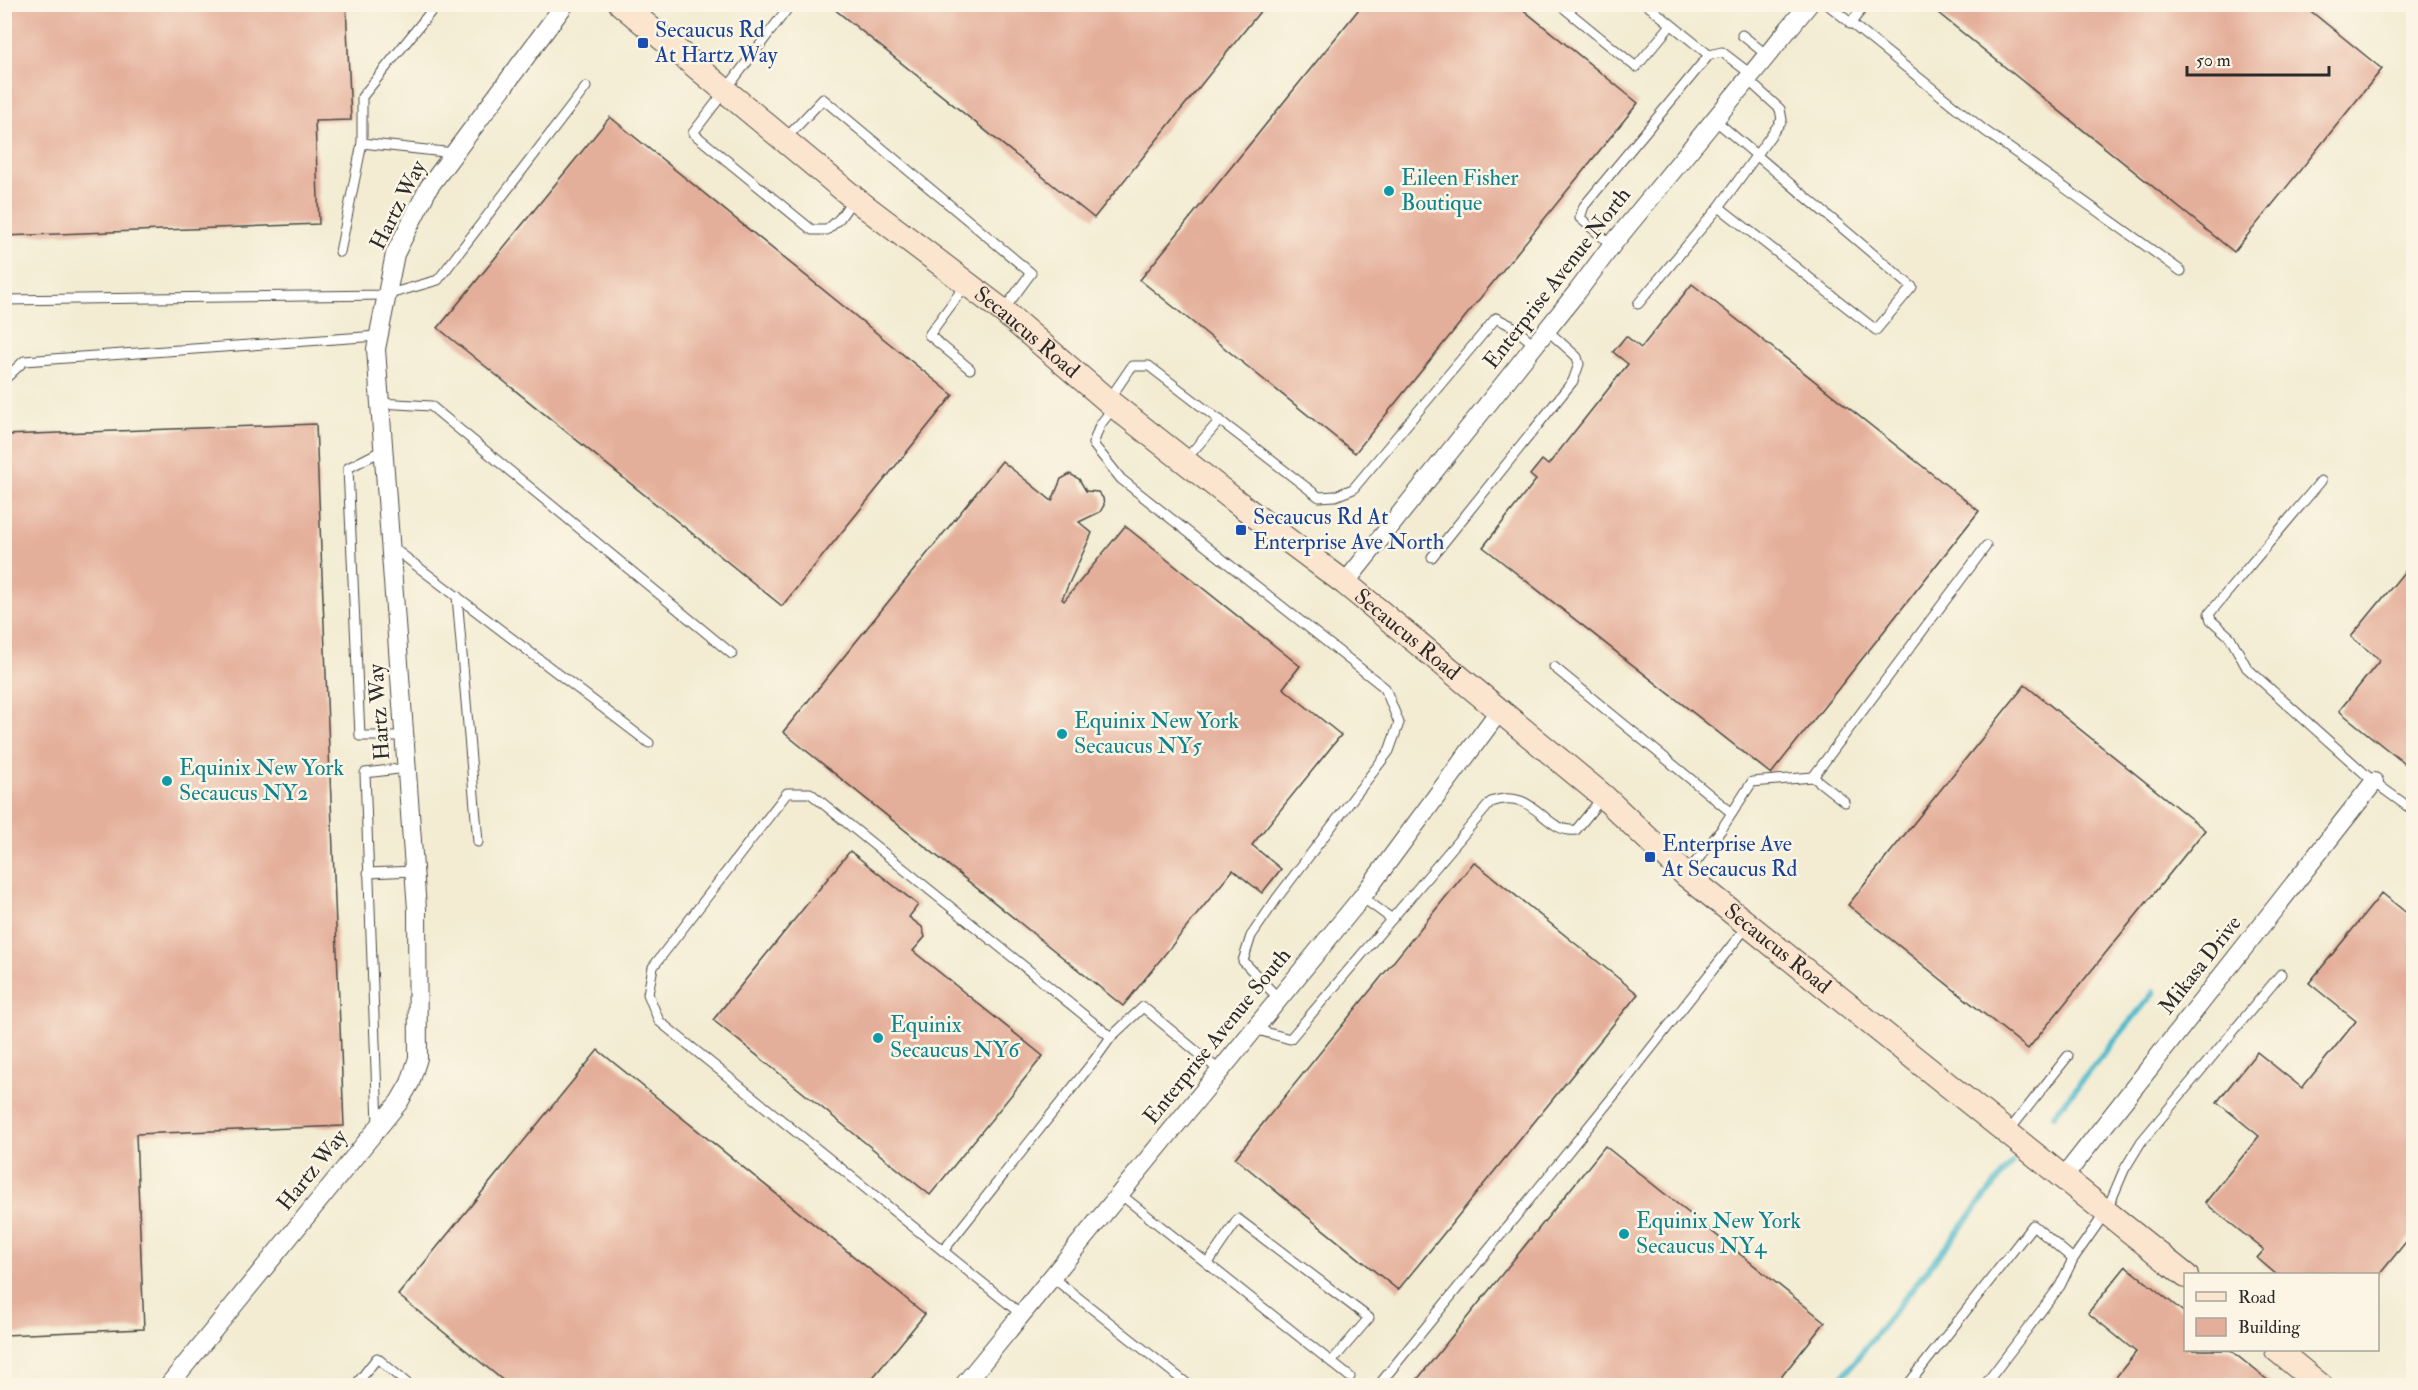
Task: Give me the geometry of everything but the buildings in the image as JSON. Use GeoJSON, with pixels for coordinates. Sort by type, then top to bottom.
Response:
{"type":"FeatureCollection","features":[{"type":"Feature","properties":{"kind":"main road","name":"Secaucus Road"},"geometry":{"type":"LineString","coordinates":[[621,4],[854,198],[1003,311],[1111,403],[1345,583],[1604,796],[1686,875],[2184,1274]]}},
{"type":"Feature","properties":{"kind":"main road"},"geometry":{"type":"LineString","coordinates":[[2278,1351],[2321,1386]]}},
{"type":"Feature","properties":{"kind":"street","name":"Hartz Way"},"geometry":{"type":"LineString","coordinates":[[168,1386],[378,1127],[404,1093],[414,1072],[418,1058],[417,909],[376,349],[395,254],[429,187],[565,4]]}},
{"type":"Feature","properties":{"kind":"street","name":"Enterprise Avenue North"},"geometry":{"type":"LineString","coordinates":[[1345,583],[1612,245],[1809,4]]}},
{"type":"Feature","properties":{"kind":"street","name":"Enterprise Avenue South"},"geometry":{"type":"LineString","coordinates":[[963,1386],[1362,897],[1500,710]]}},
{"type":"Feature","properties":{"kind":"street","name":"Mikasa Drive"},"geometry":{"type":"LineString","coordinates":[[2063,1178],[2374,782]]}},
{"type":"Feature","properties":{"kind":"lane"},"geometry":{"type":"LineString","coordinates":[[340,252],[362,143],[362,97],[437,4]]}},
{"type":"Feature","properties":{"kind":"lane"},"geometry":{"type":"LineString","coordinates":[[791,4],[693,133],[812,231],[827,230],[840,218],[854,198]]}},
{"type":"Feature","properties":{"kind":"lane"},"geometry":{"type":"LineString","coordinates":[[1559,4],[1636,67],[1671,25]]}},
{"type":"Feature","properties":{"kind":"lane"},"geometry":{"type":"LineString","coordinates":[[1646,4],[1709,55]]}},
{"type":"Feature","properties":{"kind":"lane"},"geometry":{"type":"LineString","coordinates":[[1827,4],[1984,130],[2181,271]]}},
{"type":"Feature","properties":{"kind":"lane"},"geometry":{"type":"LineString","coordinates":[[1850,24],[1866,4]]}},
{"type":"Feature","properties":{"kind":"lane"},"geometry":{"type":"LineString","coordinates":[[1742,35],[1768,56]]}},
{"type":"Feature","properties":{"kind":"lane"},"geometry":{"type":"LineString","coordinates":[[1612,245],[1580,218],[1584,206],[1709,55],[1722,51],[1780,109],[1782,120],[1719,207],[1638,304]]}},
{"type":"Feature","properties":{"kind":"lane"},"geometry":{"type":"LineString","coordinates":[[4,300],[386,295],[438,280],[586,87]]}},
{"type":"Feature","properties":{"kind":"lane"},"geometry":{"type":"LineString","coordinates":[[784,140],[823,99],[1031,273],[1003,311]]}},
{"type":"Feature","properties":{"kind":"lane"},"geometry":{"type":"LineString","coordinates":[[1715,120],[1912,287],[1876,330],[1719,207]]}},
{"type":"Feature","properties":{"kind":"lane"},"geometry":{"type":"LineString","coordinates":[[362,143],[454,153]]}},
{"type":"Feature","properties":{"kind":"lane"},"geometry":{"type":"LineString","coordinates":[[967,283],[929,335],[970,369]]}},
{"type":"Feature","properties":{"kind":"lane"},"geometry":{"type":"LineString","coordinates":[[1279,999],[1243,960],[1251,936],[1289,881],[1389,751],[1399,723],[1385,688],[1121,479],[1093,444],[1100,425],[1132,366],[1149,366],[1319,497],[1335,496],[1353,489],[1496,318],[1512,326],[1535,345]]}},
{"type":"Feature","properties":{"kind":"lane"},"geometry":{"type":"LineString","coordinates":[[1432,557],[1573,381],[1579,364],[1577,357],[1547,330]]}},
{"type":"Feature","properties":{"kind":"lane"},"geometry":{"type":"LineString","coordinates":[[4,380],[24,361],[378,336]]}},
{"type":"Feature","properties":{"kind":"lane"},"geometry":{"type":"LineString","coordinates":[[380,403],[431,406],[732,654]]}},
{"type":"Feature","properties":{"kind":"lane"},"geometry":{"type":"LineString","coordinates":[[1185,460],[1220,420]]}},
{"type":"Feature","properties":{"kind":"lane"},"geometry":{"type":"LineString","coordinates":[[383,450],[348,468],[360,736],[404,736]]}},
{"type":"Feature","properties":{"kind":"lane"},"geometry":{"type":"LineString","coordinates":[[2320,481],[2209,614],[2211,620],[2230,637],[2247,668],[2374,782],[2414,811]]}},
{"type":"Feature","properties":{"kind":"lane"},"geometry":{"type":"LineString","coordinates":[[390,545],[649,743]]}},
{"type":"Feature","properties":{"kind":"lane"},"geometry":{"type":"LineString","coordinates":[[1813,777],[1986,546]]}},
{"type":"Feature","properties":{"kind":"lane"},"geometry":{"type":"LineString","coordinates":[[457,596],[478,842]]}},
{"type":"Feature","properties":{"kind":"lane"},"geometry":{"type":"LineString","coordinates":[[1554,667],[1732,813]]}},
{"type":"Feature","properties":{"kind":"lane"},"geometry":{"type":"LineString","coordinates":[[378,1127],[365,773],[407,768]]}},
{"type":"Feature","properties":{"kind":"lane"},"geometry":{"type":"LineString","coordinates":[[1686,875],[1752,782],[1813,777],[1845,802]]}},
{"type":"Feature","properties":{"kind":"lane"},"geometry":{"type":"LineString","coordinates":[[1021,1314],[659,1021],[648,994],[653,967],[787,793],[810,793],[1111,1037]]}},
{"type":"Feature","properties":{"kind":"lane"},"geometry":{"type":"LineString","coordinates":[[1254,1029],[1290,1039],[1491,802],[1514,798],[1532,807],[1564,830],[1572,831],[1576,830],[1604,796]]}},
{"type":"Feature","properties":{"kind":"lane"},"geometry":{"type":"LineString","coordinates":[[368,873],[414,871]]}},
{"type":"Feature","properties":{"kind":"lane"},"geometry":{"type":"LineString","coordinates":[[1362,897],[1392,919]]}},
{"type":"Feature","properties":{"kind":"lane"},"geometry":{"type":"LineString","coordinates":[[1378,1386],[1615,1094],[1748,925]]}},
{"type":"Feature","properties":{"kind":"lane"},"geometry":{"type":"LineString","coordinates":[[1984,1386],[2060,1286],[2073,1258],[2106,1212],[2124,1170],[2141,1142],[2281,974]]}},
{"type":"Feature","properties":{"kind":"lane"},"geometry":{"type":"LineString","coordinates":[[943,1251],[1111,1037],[1143,1007],[1220,1071]]}},
{"type":"Feature","properties":{"kind":"lane"},"geometry":{"type":"LineString","coordinates":[[2007,1133],[2068,1056]]}},
{"type":"Feature","properties":{"kind":"lane"},"geometry":{"type":"LineString","coordinates":[[1120,1194],[1350,1377]]}},
{"type":"Feature","properties":{"kind":"lane"},"geometry":{"type":"LineString","coordinates":[[1208,1263],[1238,1219],[1369,1318],[1332,1361]]}},
{"type":"Feature","properties":{"kind":"lane"},"geometry":{"type":"LineString","coordinates":[[1907,1386],[2033,1225],[2073,1258]]}},
{"type":"Feature","properties":{"kind":"lane"},"geometry":{"type":"LineString","coordinates":[[1052,1277],[1190,1386]]}},
{"type":"Feature","properties":{"kind":"lane"},"geometry":{"type":"LineString","coordinates":[[354,1386],[377,1358],[410,1386]]}},
{"type":"Feature","properties":{"kind":"waterway"},"geometry":{"type":"LineString","coordinates":[[2054,1115],[2154,992]]}},
{"type":"Feature","properties":{"kind":"waterway"},"geometry":{"type":"LineString","coordinates":[[1835,1386],[2012,1163]]}},
{"type":"Feature","properties":{"kind":"place","name":"Secaucus Rd At Hartz Way"},"geometry":{"type":"Point","coordinates":[643,43]}},
{"type":"Feature","properties":{"kind":"place","name":"Eileen Fisher Boutique"},"geometry":{"type":"Point","coordinates":[1389,191]}},
{"type":"Feature","properties":{"kind":"place","name":"Secaucus Rd At Enterprise Ave North"},"geometry":{"type":"Point","coordinates":[1241,530]}},
{"type":"Feature","properties":{"kind":"place","name":"Equinix New York Secaucus NY5"},"geometry":{"type":"Point","coordinates":[1062,734]}},
{"type":"Feature","properties":{"kind":"place","name":"Equinix New York Secaucus NY2"},"geometry":{"type":"Point","coordinates":[167,781]}},
{"type":"Feature","properties":{"kind":"place","name":"Enterprise Ave At Secaucus Rd"},"geometry":{"type":"Point","coordinates":[1650,857]}},
{"type":"Feature","properties":{"kind":"place","name":"Equinix Secaucus NY6"},"geometry":{"type":"Point","coordinates":[878,1038]}},
{"type":"Feature","properties":{"kind":"place","name":"Equinix New York Secaucus NY4"},"geometry":{"type":"Point","coordinates":[1624,1234]}}]}
